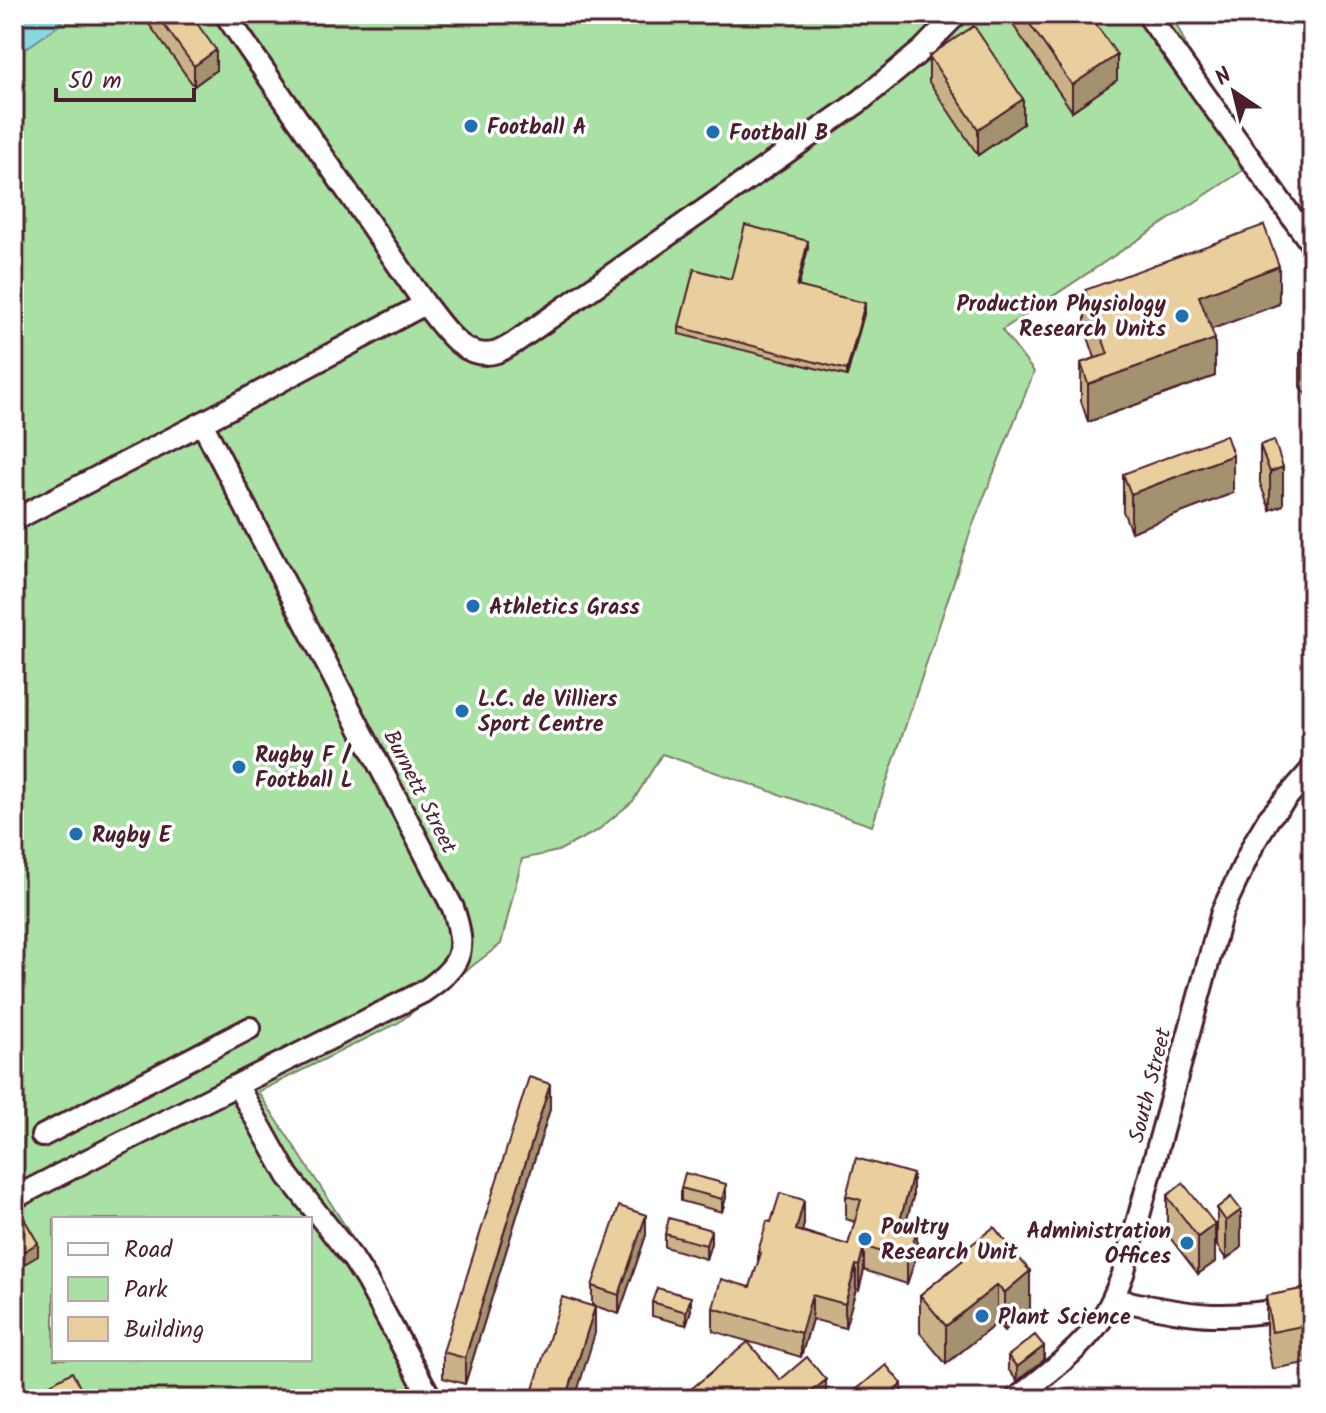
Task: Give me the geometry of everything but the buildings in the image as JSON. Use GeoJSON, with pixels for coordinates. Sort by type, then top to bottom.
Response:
{"type":"FeatureCollection","features":[{"type":"Feature","properties":{"kind":"street"},"geometry":{"type":"LineString","coordinates":[[225,14],[425,304],[458,343],[466,350],[481,353],[495,353],[514,343],[860,101],[922,50],[957,14]]}},
{"type":"Feature","properties":{"kind":"street"},"geometry":{"type":"LineString","coordinates":[[1147,14],[1312,245]]}},
{"type":"Feature","properties":{"kind":"street"},"geometry":{"type":"LineString","coordinates":[[14,520],[425,304]]}},
{"type":"Feature","properties":{"kind":"street","name":"Burnett Street"},"geometry":{"type":"LineString","coordinates":[[14,1198],[423,992],[447,974],[456,961],[461,940],[453,908],[202,423]]}},
{"type":"Feature","properties":{"kind":"street","name":"South Street"},"geometry":{"type":"LineString","coordinates":[[1016,1399],[1088,1335],[1113,1299],[1123,1274],[1222,912],[1269,818],[1312,769]]}},
{"type":"Feature","properties":{"kind":"street"},"geometry":{"type":"LineString","coordinates":[[42,1136],[250,1028]]}},
{"type":"Feature","properties":{"kind":"street"},"geometry":{"type":"LineString","coordinates":[[237,1085],[288,1176],[367,1281],[431,1399]]}},
{"type":"Feature","properties":{"kind":"street"},"geometry":{"type":"LineString","coordinates":[[1113,1299],[1211,1315],[1312,1306]]}},
{"type":"Feature","properties":{"kind":"green space","name":"L.C. de Villiers Sport Centre"},"geometry":{"type":"Polygon","coordinates":[[[14,14],[1172,14],[1242,171],[1002,330],[1034,372],[972,527],[872,826],[662,754],[633,801],[597,831],[558,851],[522,859],[501,944],[398,1023],[258,1092],[356,1243],[445,1399],[14,1399],[14,14]]]}},
{"type":"Feature","properties":{"kind":"water"},"geometry":{"type":"Polygon","coordinates":[[[14,14],[55,14],[62,23],[14,57],[14,14]]]}},
{"type":"Feature","properties":{"kind":"place","name":"Football A"},"geometry":{"type":"Point","coordinates":[471,126]}},
{"type":"Feature","properties":{"kind":"place","name":"Football B"},"geometry":{"type":"Point","coordinates":[713,132]}},
{"type":"Feature","properties":{"kind":"place","name":"Production Physiology Research Units"},"geometry":{"type":"Point","coordinates":[1182,316]}},
{"type":"Feature","properties":{"kind":"place","name":"Athletics Grass"},"geometry":{"type":"Point","coordinates":[473,606]}},
{"type":"Feature","properties":{"kind":"place","name":"L.C. de Villiers Sport Centre"},"geometry":{"type":"Point","coordinates":[462,711]}},
{"type":"Feature","properties":{"kind":"place","name":"Rugby F / Football L"},"geometry":{"type":"Point","coordinates":[239,767]}},
{"type":"Feature","properties":{"kind":"place","name":"Rugby E"},"geometry":{"type":"Point","coordinates":[76,834]}},
{"type":"Feature","properties":{"kind":"place","name":"Poultry Research Unit"},"geometry":{"type":"Point","coordinates":[865,1239]}},
{"type":"Feature","properties":{"kind":"place","name":"Administration Offices"},"geometry":{"type":"Point","coordinates":[1187,1243]}},
{"type":"Feature","properties":{"kind":"place","name":"Plant Science"},"geometry":{"type":"Point","coordinates":[982,1316]}}]}
